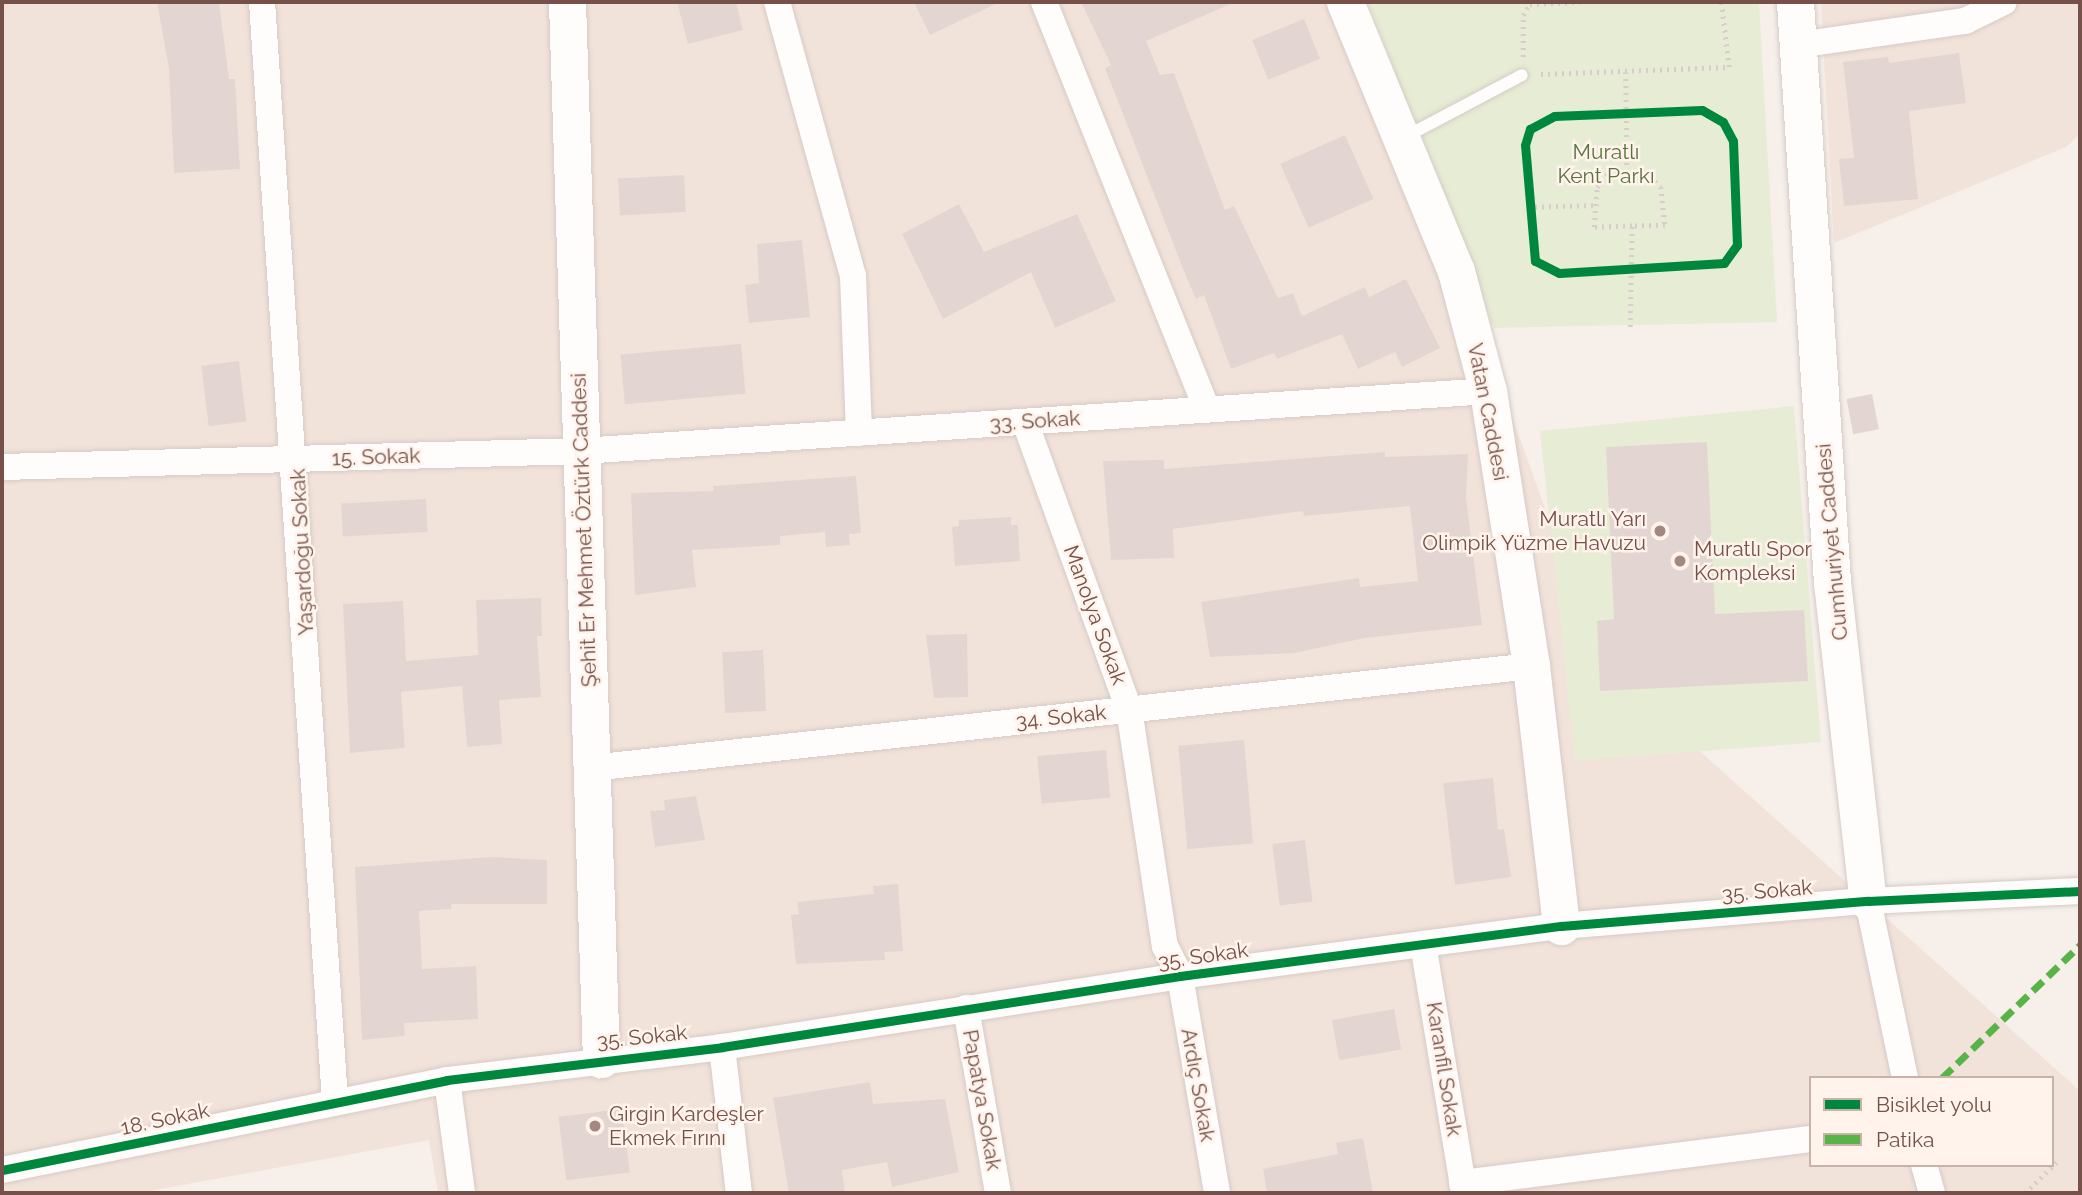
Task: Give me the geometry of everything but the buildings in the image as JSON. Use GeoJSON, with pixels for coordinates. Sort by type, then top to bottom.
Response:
{"type":"FeatureCollection","features":[{"type":"Feature","properties":{"kind":"street","name":"Yaşardoğu Sokak"},"geometry":{"type":"LineString","coordinates":[[262,2],[296,459],[335,1102]]}},
{"type":"Feature","properties":{"kind":"street","name":"Şehit Er Mehmet Öztürk Caddesi"},"geometry":{"type":"LineString","coordinates":[[567,2],[601,1059]]}},
{"type":"Feature","properties":{"kind":"street"},"geometry":{"type":"LineString","coordinates":[[777,2],[853,276],[859,432]]}},
{"type":"Feature","properties":{"kind":"street"},"geometry":{"type":"LineString","coordinates":[[1044,2],[1207,410]]}},
{"type":"Feature","properties":{"kind":"street","name":"Vatan Caddesi"},"geometry":{"type":"LineString","coordinates":[[1345,2],[1456,271],[1488,391],[1531,666],[1561,926]]}},
{"type":"Feature","properties":{"kind":"street","name":"Cumhuriyet Caddesi"},"geometry":{"type":"LineString","coordinates":[[1795,2],[1832,582],[1868,901],[1905,1076]]}},
{"type":"Feature","properties":{"kind":"street"},"geometry":{"type":"LineString","coordinates":[[1798,45],[1965,21],[2004,2]]}},
{"type":"Feature","properties":{"kind":"street","name":"33. Sokak"},"geometry":{"type":"LineString","coordinates":[[581,451],[1488,391]]}},
{"type":"Feature","properties":{"kind":"street","name":"Manolya Sokak"},"geometry":{"type":"LineString","coordinates":[[1025,422],[1129,709],[1166,946],[1180,976]]}},
{"type":"Feature","properties":{"kind":"street","name":"15. Sokak"},"geometry":{"type":"LineString","coordinates":[[2,467],[581,451]]}},
{"type":"Feature","properties":{"kind":"street","name":"34. Sokak"},"geometry":{"type":"LineString","coordinates":[[591,768],[1531,666]]}},
{"type":"Feature","properties":{"kind":"street","name":"35. Sokak"},"geometry":{"type":"LineString","coordinates":[[335,1102],[447,1080],[722,1046],[1180,976],[1561,926],[1868,901],[2080,891]]}},
{"type":"Feature","properties":{"kind":"street","name":"Karanfil Sokak"},"geometry":{"type":"LineString","coordinates":[[1423,944],[1463,1188]]}},
{"type":"Feature","properties":{"kind":"street","name":"Ardıç Sokak"},"geometry":{"type":"LineString","coordinates":[[1180,976],[1217,1193]]}},
{"type":"Feature","properties":{"kind":"street","name":"Papatya Sokak"},"geometry":{"type":"LineString","coordinates":[[966,1008],[998,1193]]}},
{"type":"Feature","properties":{"kind":"street"},"geometry":{"type":"LineString","coordinates":[[722,1046],[739,1193]]}},
{"type":"Feature","properties":{"kind":"street"},"geometry":{"type":"LineString","coordinates":[[447,1080],[462,1193]]}},
{"type":"Feature","properties":{"kind":"street","name":"18. Sokak"},"geometry":{"type":"LineString","coordinates":[[2,1170],[335,1102]]}},
{"type":"Feature","properties":{"kind":"street"},"geometry":{"type":"LineString","coordinates":[[1463,1188],[1809,1139]]}},
{"type":"Feature","properties":{"kind":"street"},"geometry":{"type":"LineString","coordinates":[[1925,1167],[1932,1193]]}},
{"type":"Feature","properties":{"kind":"lane"},"geometry":{"type":"LineString","coordinates":[[1401,139],[1522,75]]}},
{"type":"Feature","properties":{"kind":"path"},"geometry":{"type":"LineString","coordinates":[[1580,2],[1530,4],[1523,15],[1522,75],[1729,68],[1721,2]]}},
{"type":"Feature","properties":{"kind":"path"},"geometry":{"type":"LineString","coordinates":[[1626,72],[1627,170]]}},
{"type":"Feature","properties":{"kind":"path"},"geometry":{"type":"LineString","coordinates":[[1627,170],[1644,173],[1661,187],[1665,225],[1594,227],[1595,205],[1603,180],[1627,170]]}},
{"type":"Feature","properties":{"kind":"path"},"geometry":{"type":"LineString","coordinates":[[1528,207],[1595,205]]}},
{"type":"Feature","properties":{"kind":"path"},"geometry":{"type":"LineString","coordinates":[[1630,327],[1632,226]]}},
{"type":"Feature","properties":{"kind":"path"},"geometry":{"type":"LineString","coordinates":[[2054,1166],[2059,1161]]}},
{"type":"Feature","properties":{"kind":"path"},"geometry":{"type":"LineString","coordinates":[[2025,1193],[2053,1167]]}},
{"type":"Feature","properties":{"kind":"shaded area"},"geometry":{"type":"Polygon","coordinates":[[[2,2],[1362,2],[1601,663],[2080,1091],[2080,1193],[438,1193],[429,1140],[139,1193],[2,1193],[2,2]]]}},
{"type":"Feature","properties":{"kind":"shaded area"},"geometry":{"type":"Polygon","coordinates":[[[1821,2],[2080,2],[2080,134],[2066,147],[1834,243],[1821,2]]]}},
{"type":"Feature","properties":{"kind":"green space","name":"Muratlı Kent Parkı"},"geometry":{"type":"Polygon","coordinates":[[[1368,2],[1759,2],[1777,322],[1494,328],[1368,2]]]}},
{"type":"Feature","properties":{"kind":"green space","name":"Muratlı Spor Kompleksi"},"geometry":{"type":"Polygon","coordinates":[[[1794,406],[1821,742],[1560,762],[1575,760],[1540,431],[1794,406]]]}},
{"type":"Feature","properties":{"kind":"marked path"},"geometry":{"type":"LineString","coordinates":[[1944,1076],[2080,945]]}},
{"type":"Feature","properties":{"kind":"cycle path"},"geometry":{"type":"LineString","coordinates":[[1702,110],[1723,122],[1733,141],[1737,245],[1724,263],[1559,273],[1535,261],[1525,145],[1530,129],[1554,116],[1702,110]]}},
{"type":"Feature","properties":{"kind":"cycle path"},"geometry":{"type":"LineString","coordinates":[[2,1170],[447,1080],[722,1047],[1180,976],[1561,926],[1868,901],[2080,891]]}},
{"type":"Feature","properties":{"kind":"place","name":"Muratlı Yarı Olimpik Yüzme Havuzu"},"geometry":{"type":"Point","coordinates":[1660,531]}},
{"type":"Feature","properties":{"kind":"place","name":"Muratlı Spor Kompleksi"},"geometry":{"type":"Point","coordinates":[1680,561]}},
{"type":"Feature","properties":{"kind":"place","name":"Girgin Kardeşler Ekmek Fırını"},"geometry":{"type":"Point","coordinates":[595,1126]}}]}
